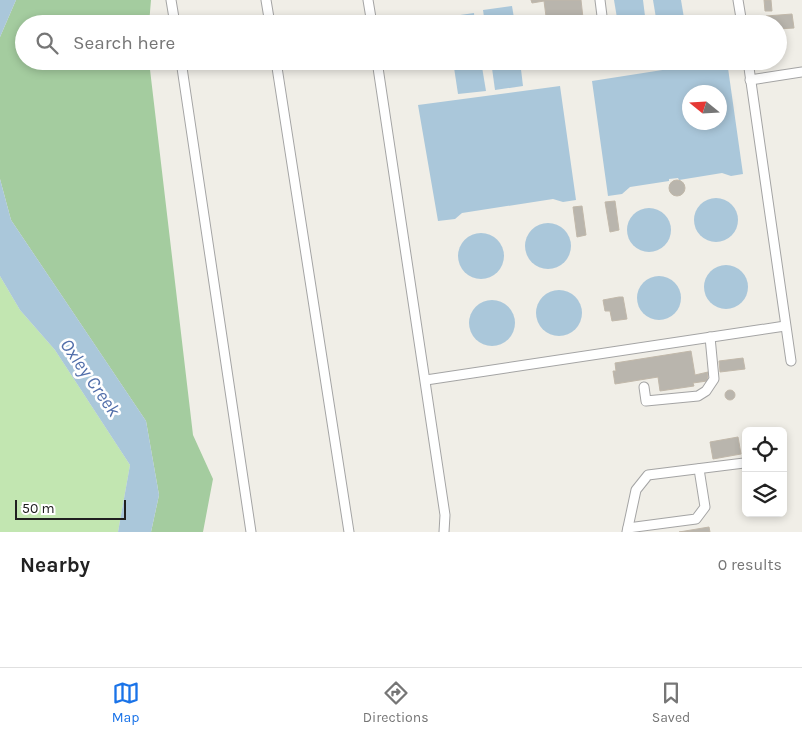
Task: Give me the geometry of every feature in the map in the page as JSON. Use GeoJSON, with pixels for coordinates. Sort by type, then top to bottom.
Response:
{"type":"FeatureCollection","features":[{"type":"Feature","properties":{"kind":"lane"},"geometry":{"type":"LineString","coordinates":[[171,0],[174,15]]}},
{"type":"Feature","properties":{"kind":"lane"},"geometry":{"type":"LineString","coordinates":[[266,0],[268,15]]}},
{"type":"Feature","properties":{"kind":"lane"},"geometry":{"type":"LineString","coordinates":[[368,0],[370,15]]}},
{"type":"Feature","properties":{"kind":"lane"},"geometry":{"type":"LineString","coordinates":[[600,0],[602,15]]}},
{"type":"Feature","properties":{"kind":"lane"},"geometry":{"type":"LineString","coordinates":[[738,0],[740,15]]}},
{"type":"Feature","properties":{"kind":"lane"},"geometry":{"type":"LineString","coordinates":[[182,70],[251,532]]}},
{"type":"Feature","properties":{"kind":"lane"},"geometry":{"type":"LineString","coordinates":[[277,70],[348,532]]}},
{"type":"Feature","properties":{"kind":"lane"},"geometry":{"type":"LineString","coordinates":[[378,70],[426,380],[445,515],[444,532]]}},
{"type":"Feature","properties":{"kind":"lane"},"geometry":{"type":"LineString","coordinates":[[749,70],[791,361]]}},
{"type":"Feature","properties":{"kind":"lane"},"geometry":{"type":"LineString","coordinates":[[750,80],[802,72]]}},
{"type":"Feature","properties":{"kind":"lane"},"geometry":{"type":"LineString","coordinates":[[426,380],[785,326]]}},
{"type":"Feature","properties":{"kind":"lane"},"geometry":{"type":"LineString","coordinates":[[644,387],[646,401],[698,396],[706,391],[714,379],[710,337]]}},
{"type":"Feature","properties":{"kind":"lane"},"geometry":{"type":"LineString","coordinates":[[698,469],[705,506],[696,519],[627,530],[636,490],[641,481],[648,475],[742,463]]}},
{"type":"Feature","properties":{"kind":"green space"},"geometry":{"type":"Polygon","coordinates":[[[16,0],[151,0],[150,15],[15,15],[15,70],[150,70],[193,435],[213,479],[203,532],[151,532],[159,495],[146,421],[11,220],[0,179],[0,37],[16,0]]]}},
{"type":"Feature","properties":{"kind":"green space"},"geometry":{"type":"Polygon","coordinates":[[[0,276],[20,310],[55,350],[130,465],[118,532],[0,532],[0,276]]]}},
{"type":"Feature","properties":{"kind":"water"},"geometry":{"type":"Polygon","coordinates":[[[0,0],[16,0],[0,37],[0,0]]]}},
{"type":"Feature","properties":{"kind":"water"},"geometry":{"type":"Polygon","coordinates":[[[614,0],[643,0],[645,15],[616,15],[614,0]]]}},
{"type":"Feature","properties":{"kind":"water"},"geometry":{"type":"Polygon","coordinates":[[[653,0],[681,0],[684,15],[656,15],[653,0]]]}},
{"type":"Feature","properties":{"kind":"water"},"geometry":{"type":"Polygon","coordinates":[[[512,6],[514,15],[484,15],[483,10],[512,6]]]}},
{"type":"Feature","properties":{"kind":"water"},"geometry":{"type":"Polygon","coordinates":[[[454,70],[482,70],[486,91],[458,94],[454,70]]]}},
{"type":"Feature","properties":{"kind":"water"},"geometry":{"type":"Polygon","coordinates":[[[492,70],[521,70],[523,86],[495,90],[492,70]]]}},
{"type":"Feature","properties":{"kind":"water"},"geometry":{"type":"Polygon","coordinates":[[[662,70],[728,70],[743,174],[731,176],[722,173],[679,180],[678,178],[669,179],[669,181],[630,187],[622,194],[608,196],[592,81],[662,70]]]}},
{"type":"Feature","properties":{"kind":"water"},"geometry":{"type":"Polygon","coordinates":[[[560,86],[576,200],[563,202],[553,199],[462,213],[455,219],[438,221],[418,105],[560,86]]]}},
{"type":"Feature","properties":{"kind":"water","name":"Oxley Creek"},"geometry":{"type":"Polygon","coordinates":[[[0,179],[11,220],[146,421],[159,495],[151,532],[118,532],[130,465],[55,350],[20,310],[0,276],[0,179]]]}},
{"type":"Feature","properties":{"kind":"water"},"geometry":{"type":"Polygon","coordinates":[[[716,198],[728,202],[734,208],[738,220],[734,232],[728,238],[716,242],[704,238],[698,232],[694,220],[698,208],[704,202],[716,198]]]}},
{"type":"Feature","properties":{"kind":"water"},"geometry":{"type":"Polygon","coordinates":[[[649,208],[661,212],[667,218],[671,230],[667,242],[661,248],[649,252],[637,248],[631,242],[627,230],[631,218],[637,212],[649,208]]]}},
{"type":"Feature","properties":{"kind":"water"},"geometry":{"type":"Polygon","coordinates":[[[548,223],[561,227],[567,233],[571,246],[567,259],[561,265],[548,269],[535,265],[529,259],[525,246],[529,233],[535,227],[548,223]]]}},
{"type":"Feature","properties":{"kind":"water"},"geometry":{"type":"Polygon","coordinates":[[[481,233],[494,237],[500,243],[504,256],[500,269],[494,275],[481,279],[468,275],[462,269],[458,256],[462,243],[468,237],[481,233]]]}},
{"type":"Feature","properties":{"kind":"water"},"geometry":{"type":"Polygon","coordinates":[[[726,265],[738,269],[744,275],[748,287],[744,299],[738,305],[726,309],[714,305],[708,299],[704,287],[708,275],[714,269],[726,265]]]}},
{"type":"Feature","properties":{"kind":"water"},"geometry":{"type":"Polygon","coordinates":[[[659,276],[671,280],[677,286],[681,298],[677,310],[671,316],[659,320],[647,316],[641,310],[637,298],[641,286],[647,280],[659,276]]]}},
{"type":"Feature","properties":{"kind":"water"},"geometry":{"type":"Polygon","coordinates":[[[559,290],[572,294],[578,300],[582,313],[578,326],[572,332],[559,336],[546,332],[540,326],[536,313],[540,300],[546,294],[559,290]]]}},
{"type":"Feature","properties":{"kind":"water"},"geometry":{"type":"Polygon","coordinates":[[[492,300],[505,304],[511,310],[515,323],[511,336],[505,342],[492,346],[479,342],[473,336],[469,323],[473,310],[479,304],[492,300]]]}},
{"type":"Feature","properties":{"kind":"building"},"geometry":{"type":"Polygon","coordinates":[[[531,0],[581,0],[583,15],[546,15],[544,1],[532,3],[531,0]]]}},
{"type":"Feature","properties":{"kind":"building"},"geometry":{"type":"Polygon","coordinates":[[[764,0],[771,0],[772,11],[765,11],[764,0]]]}},
{"type":"Feature","properties":{"kind":"building"},"geometry":{"type":"Polygon","coordinates":[[[792,14],[794,28],[787,28],[787,15],[779,15],[792,14]]]}},
{"type":"Feature","properties":{"kind":"building"},"geometry":{"type":"Polygon","coordinates":[[[677,180],[685,188],[677,196],[669,188],[677,180]]]}},
{"type":"Feature","properties":{"kind":"building"},"geometry":{"type":"Polygon","coordinates":[[[615,201],[619,230],[610,232],[605,202],[615,201]]]}},
{"type":"Feature","properties":{"kind":"building"},"geometry":{"type":"Polygon","coordinates":[[[582,206],[586,235],[577,237],[573,207],[582,206]]]}},
{"type":"Feature","properties":{"kind":"building"},"geometry":{"type":"Polygon","coordinates":[[[623,297],[627,319],[612,321],[610,311],[605,311],[603,300],[623,297]]]}},
{"type":"Feature","properties":{"kind":"building"},"geometry":{"type":"Polygon","coordinates":[[[691,351],[695,375],[708,372],[707,381],[693,383],[694,386],[660,391],[658,377],[615,384],[613,371],[616,371],[615,363],[691,351]]]}},
{"type":"Feature","properties":{"kind":"building"},"geometry":{"type":"Polygon","coordinates":[[[743,358],[745,369],[720,372],[719,361],[743,358]]]}},
{"type":"Feature","properties":{"kind":"building"},"geometry":{"type":"Polygon","coordinates":[[[728,390],[732,390],[735,395],[734,399],[728,400],[725,397],[725,393],[728,390]]]}},
{"type":"Feature","properties":{"kind":"building"},"geometry":{"type":"Polygon","coordinates":[[[738,437],[741,454],[713,459],[710,442],[738,437]]]}},
{"type":"Feature","properties":{"kind":"building"},"geometry":{"type":"Polygon","coordinates":[[[709,527],[710,532],[679,532],[709,527]]]}}]}
